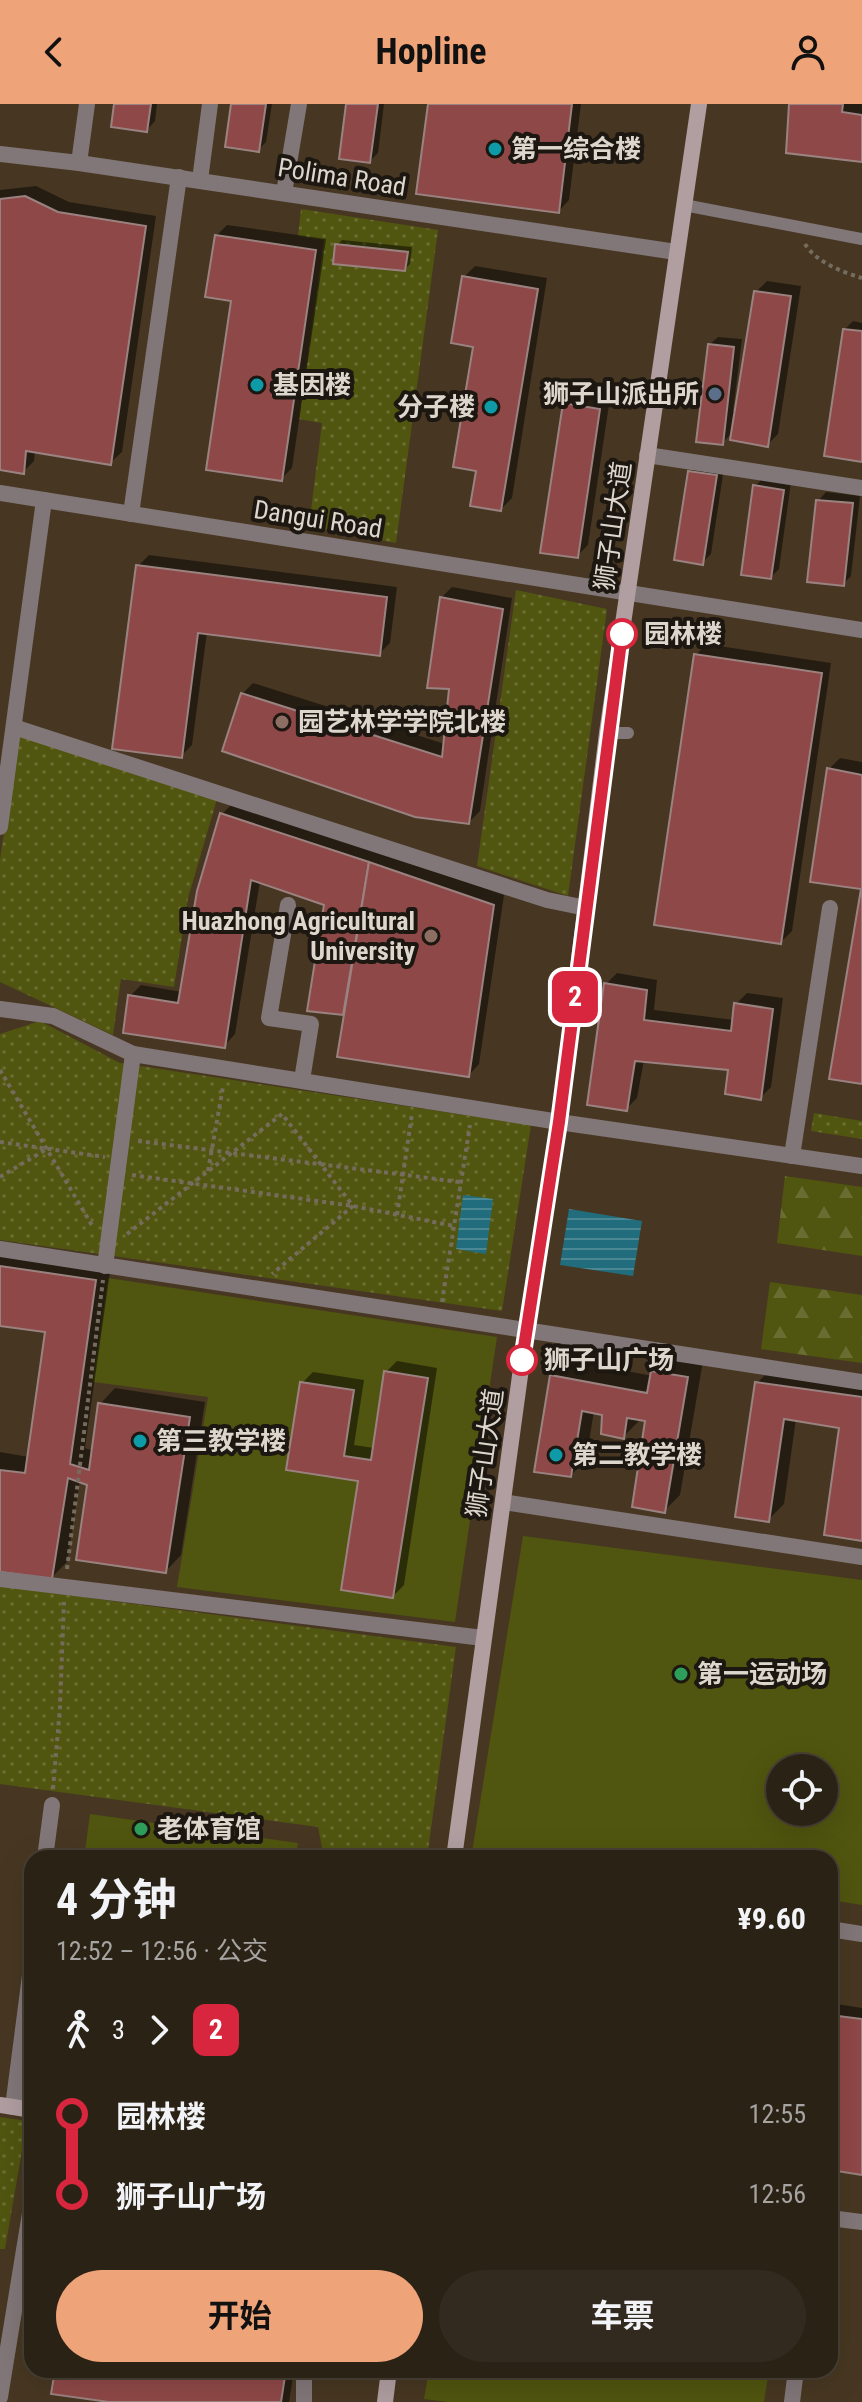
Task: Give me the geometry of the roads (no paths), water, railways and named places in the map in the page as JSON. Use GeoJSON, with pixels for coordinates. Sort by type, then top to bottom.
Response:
{"type":"FeatureCollection","features":[{"type":"Feature","properties":{"kind":"street"},"geometry":{"type":"LineString","coordinates":[[79,163],[87,104]]}},
{"type":"Feature","properties":{"kind":"street"},"geometry":{"type":"LineString","coordinates":[[200,180],[210,104]]}},
{"type":"Feature","properties":{"kind":"street"},"geometry":{"type":"LineString","coordinates":[[284,193],[299,104]]}},
{"type":"Feature","properties":{"kind":"street","name":"狮子山大道"},"geometry":{"type":"LineString","coordinates":[[455,1850],[526,1332],[559,1122],[607,733],[699,104]]}},
{"type":"Feature","properties":{"kind":"street","name":"Polima Road"},"geometry":{"type":"LineString","coordinates":[[0,154],[200,180],[676,252]]}},
{"type":"Feature","properties":{"kind":"street"},"geometry":{"type":"LineString","coordinates":[[131,514],[179,177]]}},
{"type":"Feature","properties":{"kind":"street"},"geometry":{"type":"LineString","coordinates":[[647,455],[862,488]]}},
{"type":"Feature","properties":{"kind":"street","name":"Dangui Road"},"geometry":{"type":"LineString","coordinates":[[0,493],[862,630]]}},
{"type":"Feature","properties":{"kind":"street"},"geometry":{"type":"LineString","coordinates":[[0,827],[44,500]]}},
{"type":"Feature","properties":{"kind":"street"},"geometry":{"type":"LineString","coordinates":[[14,727],[547,900],[586,908]]}},
{"type":"Feature","properties":{"kind":"street"},"geometry":{"type":"LineString","coordinates":[[288,905],[269,1018],[311,1024],[302,1080]]}},
{"type":"Feature","properties":{"kind":"street"},"geometry":{"type":"LineString","coordinates":[[792,1156],[830,908]]}},
{"type":"Feature","properties":{"kind":"street"},"geometry":{"type":"LineString","coordinates":[[0,1009],[53,1016],[133,1054],[559,1122],[862,1166]]}},
{"type":"Feature","properties":{"kind":"street"},"geometry":{"type":"LineString","coordinates":[[106,1258],[133,1054]]}},
{"type":"Feature","properties":{"kind":"street"},"geometry":{"type":"LineString","coordinates":[[0,1249],[106,1258],[254,1289],[862,1382]]}},
{"type":"Feature","properties":{"kind":"street"},"geometry":{"type":"LineString","coordinates":[[503,1502],[862,1557]]}},
{"type":"Feature","properties":{"kind":"street"},"geometry":{"type":"LineString","coordinates":[[0,1579],[483,1638]]}},
{"type":"Feature","properties":{"kind":"street"},"geometry":{"type":"LineString","coordinates":[[46,1850],[52,1805]]}},
{"type":"Feature","properties":{"kind":"street"},"geometry":{"type":"LineString","coordinates":[[838,1930],[862,1934]]}},
{"type":"Feature","properties":{"kind":"street"},"geometry":{"type":"LineString","coordinates":[[6,2106],[24,2005]]}},
{"type":"Feature","properties":{"kind":"street"},"geometry":{"type":"LineString","coordinates":[[838,2219],[862,2222]]}},
{"type":"Feature","properties":{"kind":"street"},"geometry":{"type":"LineString","coordinates":[[7,2402],[0,2399],[24,2250]]}},
{"type":"Feature","properties":{"kind":"street"},"geometry":{"type":"LineString","coordinates":[[304,2378],[304,2402]]}},
{"type":"Feature","properties":{"kind":"street"},"geometry":{"type":"LineString","coordinates":[[385,2402],[388,2378]]}},
{"type":"Feature","properties":{"kind":"street"},"geometry":{"type":"LineString","coordinates":[[792,2402],[795,2378]]}},
{"type":"Feature","properties":{"kind":"lane"},"geometry":{"type":"LineString","coordinates":[[684,205],[862,239]]}},
{"type":"Feature","properties":{"kind":"lane"},"geometry":{"type":"LineString","coordinates":[[607,733],[628,733]]}},
{"type":"Feature","properties":{"kind":"water"},"geometry":{"type":"Polygon","coordinates":[[[463,1195],[493,1199],[486,1254],[456,1249],[463,1195]]]}},
{"type":"Feature","properties":{"kind":"water"},"geometry":{"type":"Polygon","coordinates":[[[569,1209],[642,1221],[633,1276],[560,1265],[569,1209]]]}},
{"type":"Feature","properties":{"kind":"place","name":"第一综合楼"},"geometry":{"type":"Point","coordinates":[495,149]}},
{"type":"Feature","properties":{"kind":"place","name":"基因楼"},"geometry":{"type":"Point","coordinates":[257,385]}},
{"type":"Feature","properties":{"kind":"place","name":"狮子山派出所"},"geometry":{"type":"Point","coordinates":[715,394]}},
{"type":"Feature","properties":{"kind":"place","name":"分子楼"},"geometry":{"type":"Point","coordinates":[491,407]}},
{"type":"Feature","properties":{"kind":"place","name":"园林楼"},"geometry":{"type":"Point","coordinates":[622,634]}},
{"type":"Feature","properties":{"kind":"place","name":"园艺林学学院北楼"},"geometry":{"type":"Point","coordinates":[282,722]}},
{"type":"Feature","properties":{"kind":"place","name":"Huazhong Agricultural University"},"geometry":{"type":"Point","coordinates":[431,936]}},
{"type":"Feature","properties":{"kind":"place","name":"狮子山广场"},"geometry":{"type":"Point","coordinates":[522,1360]}},
{"type":"Feature","properties":{"kind":"place","name":"第三教学楼"},"geometry":{"type":"Point","coordinates":[140,1441]}},
{"type":"Feature","properties":{"kind":"place","name":"第二教学楼"},"geometry":{"type":"Point","coordinates":[556,1455]}},
{"type":"Feature","properties":{"kind":"place","name":"第一运动场"},"geometry":{"type":"Point","coordinates":[681,1674]}},
{"type":"Feature","properties":{"kind":"place","name":"老体育馆"},"geometry":{"type":"Point","coordinates":[141,1829]}}]}
